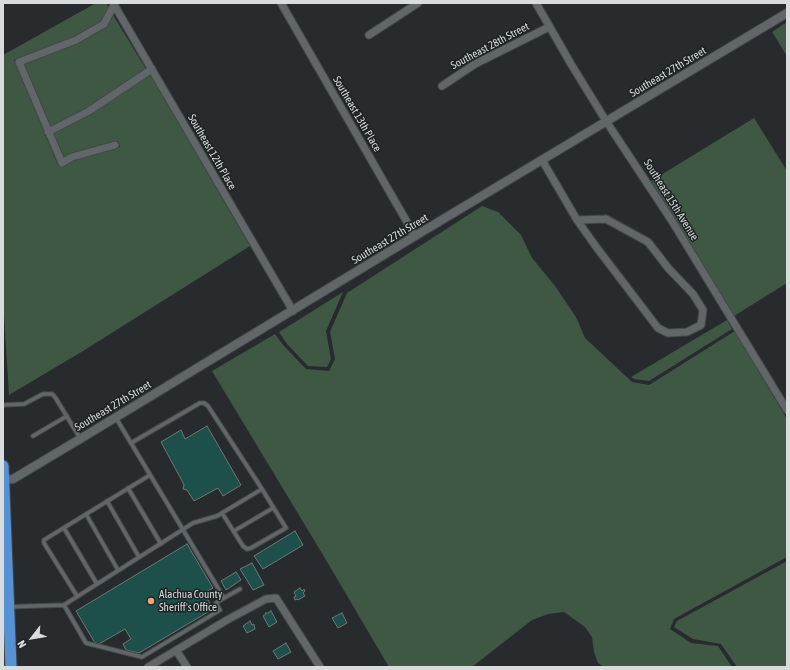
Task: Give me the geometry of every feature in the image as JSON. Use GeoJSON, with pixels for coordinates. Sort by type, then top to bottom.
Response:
{"type":"FeatureCollection","features":[{"type":"Feature","properties":{"kind":"highway"},"geometry":{"type":"LineString","coordinates":[[3,466],[6,607],[11,667]]}},
{"type":"Feature","properties":{"kind":"street","name":"Southeast 13th Place"},"geometry":{"type":"LineString","coordinates":[[281,3],[415,236]]}},
{"type":"Feature","properties":{"kind":"street"},"geometry":{"type":"LineString","coordinates":[[369,35],[418,3]]}},
{"type":"Feature","properties":{"kind":"street","name":"Southeast 15th Avenue"},"geometry":{"type":"LineString","coordinates":[[536,3],[606,122],[672,222],[787,410]]}},
{"type":"Feature","properties":{"kind":"street"},"geometry":{"type":"LineString","coordinates":[[114,4],[104,24],[76,40],[19,62],[62,163],[72,157],[116,145]]}},
{"type":"Feature","properties":{"kind":"street","name":"Southeast 12th Place"},"geometry":{"type":"LineString","coordinates":[[114,4],[293,310]]}},
{"type":"Feature","properties":{"kind":"street","name":"Southeast 27th Street"},"geometry":{"type":"LineString","coordinates":[[3,480],[13,479],[787,13]]}},
{"type":"Feature","properties":{"kind":"street","name":"Southeast 28th Street"},"geometry":{"type":"LineString","coordinates":[[442,86],[475,64],[549,27]]}},
{"type":"Feature","properties":{"kind":"street"},"geometry":{"type":"LineString","coordinates":[[48,132],[89,111],[152,69]]}},
{"type":"Feature","properties":{"kind":"street"},"geometry":{"type":"LineString","coordinates":[[542,160],[577,220],[658,328],[668,333],[688,332],[701,325],[703,310],[693,294],[648,242],[606,219],[577,220]]}},
{"type":"Feature","properties":{"kind":"street"},"geometry":{"type":"LineString","coordinates":[[148,667],[266,598],[276,598],[320,667]]}},
{"type":"Feature","properties":{"kind":"street"},"geometry":{"type":"LineString","coordinates":[[176,650],[187,667]]}},
{"type":"Feature","properties":{"kind":"lane"},"geometry":{"type":"LineString","coordinates":[[3,405],[24,404],[43,394],[52,394],[80,439]]}},
{"type":"Feature","properties":{"kind":"lane"},"geometry":{"type":"LineString","coordinates":[[131,443],[200,402],[208,406],[286,528],[247,549],[243,546],[222,513]]}},
{"type":"Feature","properties":{"kind":"lane"},"geometry":{"type":"LineString","coordinates":[[33,436],[66,416]]}},
{"type":"Feature","properties":{"kind":"lane"},"geometry":{"type":"LineString","coordinates":[[116,417],[224,598]]}},
{"type":"Feature","properties":{"kind":"lane"},"geometry":{"type":"LineString","coordinates":[[77,596],[44,543],[44,540],[150,475]]}},
{"type":"Feature","properties":{"kind":"lane"},"geometry":{"type":"LineString","coordinates":[[128,488],[161,544]]}},
{"type":"Feature","properties":{"kind":"lane"},"geometry":{"type":"LineString","coordinates":[[6,607],[64,605],[198,521],[210,519],[222,513],[262,489]]}},
{"type":"Feature","properties":{"kind":"lane"},"geometry":{"type":"LineString","coordinates":[[106,501],[140,557]]}},
{"type":"Feature","properties":{"kind":"lane"},"geometry":{"type":"LineString","coordinates":[[234,531],[274,508]]}},
{"type":"Feature","properties":{"kind":"lane"},"geometry":{"type":"LineString","coordinates":[[86,514],[118,570]]}},
{"type":"Feature","properties":{"kind":"lane"},"geometry":{"type":"LineString","coordinates":[[64,528],[97,584]]}},
{"type":"Feature","properties":{"kind":"lane"},"geometry":{"type":"LineString","coordinates":[[64,605],[86,643],[142,657],[220,610],[216,603],[240,589]]}},
{"type":"Feature","properties":{"kind":"green space"},"geometry":{"type":"Polygon","coordinates":[[[96,3],[106,3],[109,8],[101,22],[75,37],[14,60],[58,165],[64,166],[74,160],[120,147],[118,141],[72,153],[64,158],[53,133],[150,74],[250,246],[83,351],[9,395],[3,299],[3,55],[96,3]]]}},
{"type":"Feature","properties":{"kind":"green space"},"geometry":{"type":"Polygon","coordinates":[[[113,15],[146,69],[88,108],[51,127],[24,64],[78,43],[106,27],[113,15]]]}},
{"type":"Feature","properties":{"kind":"green space"},"geometry":{"type":"Polygon","coordinates":[[[787,22],[787,56],[772,32],[787,22]]]}},
{"type":"Feature","properties":{"kind":"green space"},"geometry":{"type":"Polygon","coordinates":[[[754,118],[787,171],[787,283],[734,316],[651,181],[754,118]]]}},
{"type":"Feature","properties":{"kind":"green space"},"geometry":{"type":"Polygon","coordinates":[[[482,206],[498,212],[521,235],[532,258],[555,286],[576,317],[585,338],[632,382],[649,385],[735,331],[787,419],[787,557],[674,619],[670,629],[691,643],[718,646],[732,667],[604,667],[598,663],[594,652],[592,637],[585,627],[564,612],[548,614],[532,620],[472,667],[389,667],[212,371],[275,334],[284,346],[306,369],[329,371],[335,359],[330,332],[347,293],[482,206]]]}},
{"type":"Feature","properties":{"kind":"green space"},"geometry":{"type":"Polygon","coordinates":[[[343,292],[326,331],[331,359],[327,367],[308,366],[287,344],[279,332],[343,292]]]}},
{"type":"Feature","properties":{"kind":"green space"},"geometry":{"type":"Polygon","coordinates":[[[727,320],[732,329],[649,381],[634,379],[631,377],[727,320]]]}},
{"type":"Feature","properties":{"kind":"green space"},"geometry":{"type":"Polygon","coordinates":[[[787,561],[787,667],[737,667],[721,644],[693,639],[674,627],[677,621],[787,561]]]}},
{"type":"Feature","properties":{"kind":"building"},"geometry":{"type":"Polygon","coordinates":[[[207,426],[241,485],[223,496],[218,488],[194,501],[187,490],[183,489],[184,485],[161,442],[181,430],[185,439],[207,426]]]}},
{"type":"Feature","properties":{"kind":"building"},"geometry":{"type":"Polygon","coordinates":[[[295,531],[303,545],[263,569],[254,556],[295,531]]]}},
{"type":"Feature","properties":{"kind":"building","name":"Alachua County Sheriff's Office"},"geometry":{"type":"Polygon","coordinates":[[[187,544],[213,588],[204,593],[213,609],[139,653],[126,650],[123,644],[131,639],[125,629],[99,644],[95,643],[76,611],[187,544]]]}},
{"type":"Feature","properties":{"kind":"building"},"geometry":{"type":"Polygon","coordinates":[[[252,563],[264,585],[253,590],[240,569],[252,563]]]}},
{"type":"Feature","properties":{"kind":"building"},"geometry":{"type":"Polygon","coordinates":[[[236,572],[241,580],[226,590],[221,581],[236,572]]]}},
{"type":"Feature","properties":{"kind":"building"},"geometry":{"type":"Polygon","coordinates":[[[300,588],[302,591],[304,589],[305,591],[303,593],[305,596],[295,600],[294,597],[296,596],[294,592],[300,588]]]}},
{"type":"Feature","properties":{"kind":"building"},"geometry":{"type":"Polygon","coordinates":[[[271,611],[277,622],[269,627],[263,616],[266,614],[265,613],[271,611]]]}},
{"type":"Feature","properties":{"kind":"building"},"geometry":{"type":"Polygon","coordinates":[[[342,613],[347,623],[338,628],[332,618],[342,613]]]}},
{"type":"Feature","properties":{"kind":"building"},"geometry":{"type":"Polygon","coordinates":[[[250,621],[252,625],[254,624],[255,629],[247,633],[243,626],[250,621]]]}},
{"type":"Feature","properties":{"kind":"building"},"geometry":{"type":"Polygon","coordinates":[[[286,643],[291,652],[278,659],[273,651],[286,643]]]}},
{"type":"Feature","properties":{"kind":"place","name":"Alachua County Sheriff's Office"},"geometry":{"type":"Point","coordinates":[151,601]}}]}
